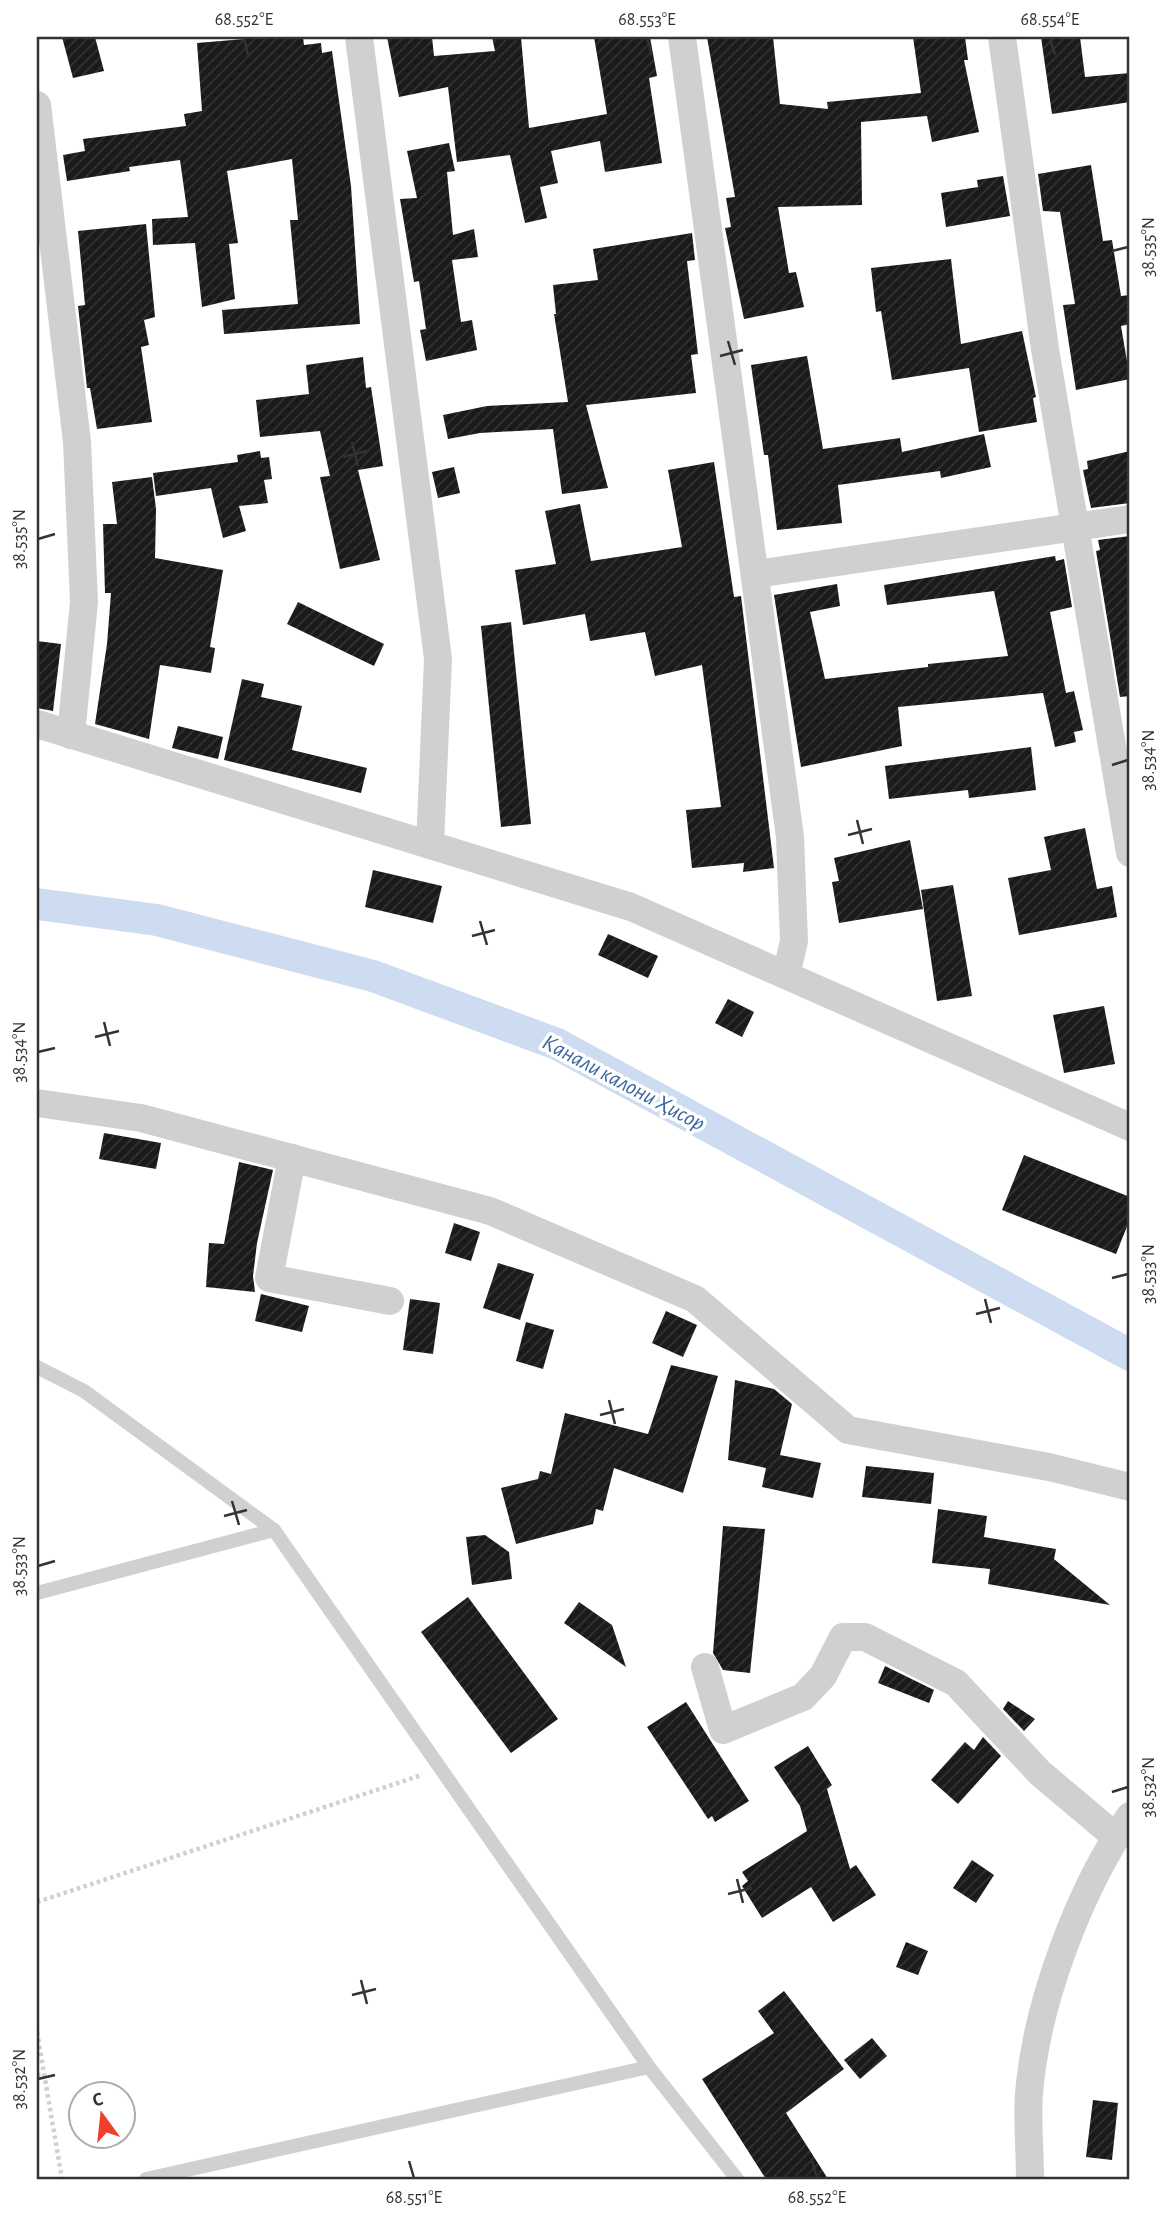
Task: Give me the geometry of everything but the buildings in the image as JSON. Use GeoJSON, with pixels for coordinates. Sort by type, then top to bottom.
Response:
{"type":"FeatureCollection","features":[{"type":"Feature","properties":{"kind":"street"},"geometry":{"type":"LineString","coordinates":[[359,37],[438,659],[430,845]]}},
{"type":"Feature","properties":{"kind":"street"},"geometry":{"type":"LineString","coordinates":[[682,37],[757,574],[790,836],[794,941],[786,975]]}},
{"type":"Feature","properties":{"kind":"street"},"geometry":{"type":"LineString","coordinates":[[1002,37],[1045,349],[1130,853]]}},
{"type":"Feature","properties":{"kind":"street"},"geometry":{"type":"LineString","coordinates":[[37,105],[77,442],[84,602],[71,735]]}},
{"type":"Feature","properties":{"kind":"street"},"geometry":{"type":"LineString","coordinates":[[757,574],[1130,519]]}},
{"type":"Feature","properties":{"kind":"street"},"geometry":{"type":"LineString","coordinates":[[37,724],[631,907],[1130,1127]]}},
{"type":"Feature","properties":{"kind":"street"},"geometry":{"type":"LineString","coordinates":[[37,1103],[141,1118],[490,1211],[695,1299],[848,1430],[1049,1467],[1130,1487]]}},
{"type":"Feature","properties":{"kind":"street"},"geometry":{"type":"LineString","coordinates":[[292,1158],[269,1278],[390,1301]]}},
{"type":"Feature","properties":{"kind":"street"},"geometry":{"type":"LineString","coordinates":[[705,1667],[723,1730],[803,1697],[823,1676],[843,1637],[865,1637],[956,1683],[1040,1773],[1123,1826],[1072,1923],[1045,2011],[1029,2094],[1030,2179]]}},
{"type":"Feature","properties":{"kind":"lane"},"geometry":{"type":"LineString","coordinates":[[37,1367],[84,1391],[274,1530],[649,2067],[737,2179]]}},
{"type":"Feature","properties":{"kind":"lane"},"geometry":{"type":"LineString","coordinates":[[37,1593],[274,1530]]}},
{"type":"Feature","properties":{"kind":"lane"},"geometry":{"type":"LineString","coordinates":[[146,2179],[649,2067]]}},
{"type":"Feature","properties":{"kind":"path"},"geometry":{"type":"LineString","coordinates":[[37,1902],[441,1769]]}},
{"type":"Feature","properties":{"kind":"path"},"geometry":{"type":"LineString","coordinates":[[37,2032],[62,2179]]}},
{"type":"Feature","properties":{"kind":"path"},"geometry":{"type":"LineString","coordinates":[[37,2076],[44,2074]]}},
{"type":"Feature","properties":{"kind":"waterway","name":"Канали калони Ҳисор"},"geometry":{"type":"LineString","coordinates":[[37,904],[157,920],[373,976],[557,1044],[1130,1355]]}}]}
